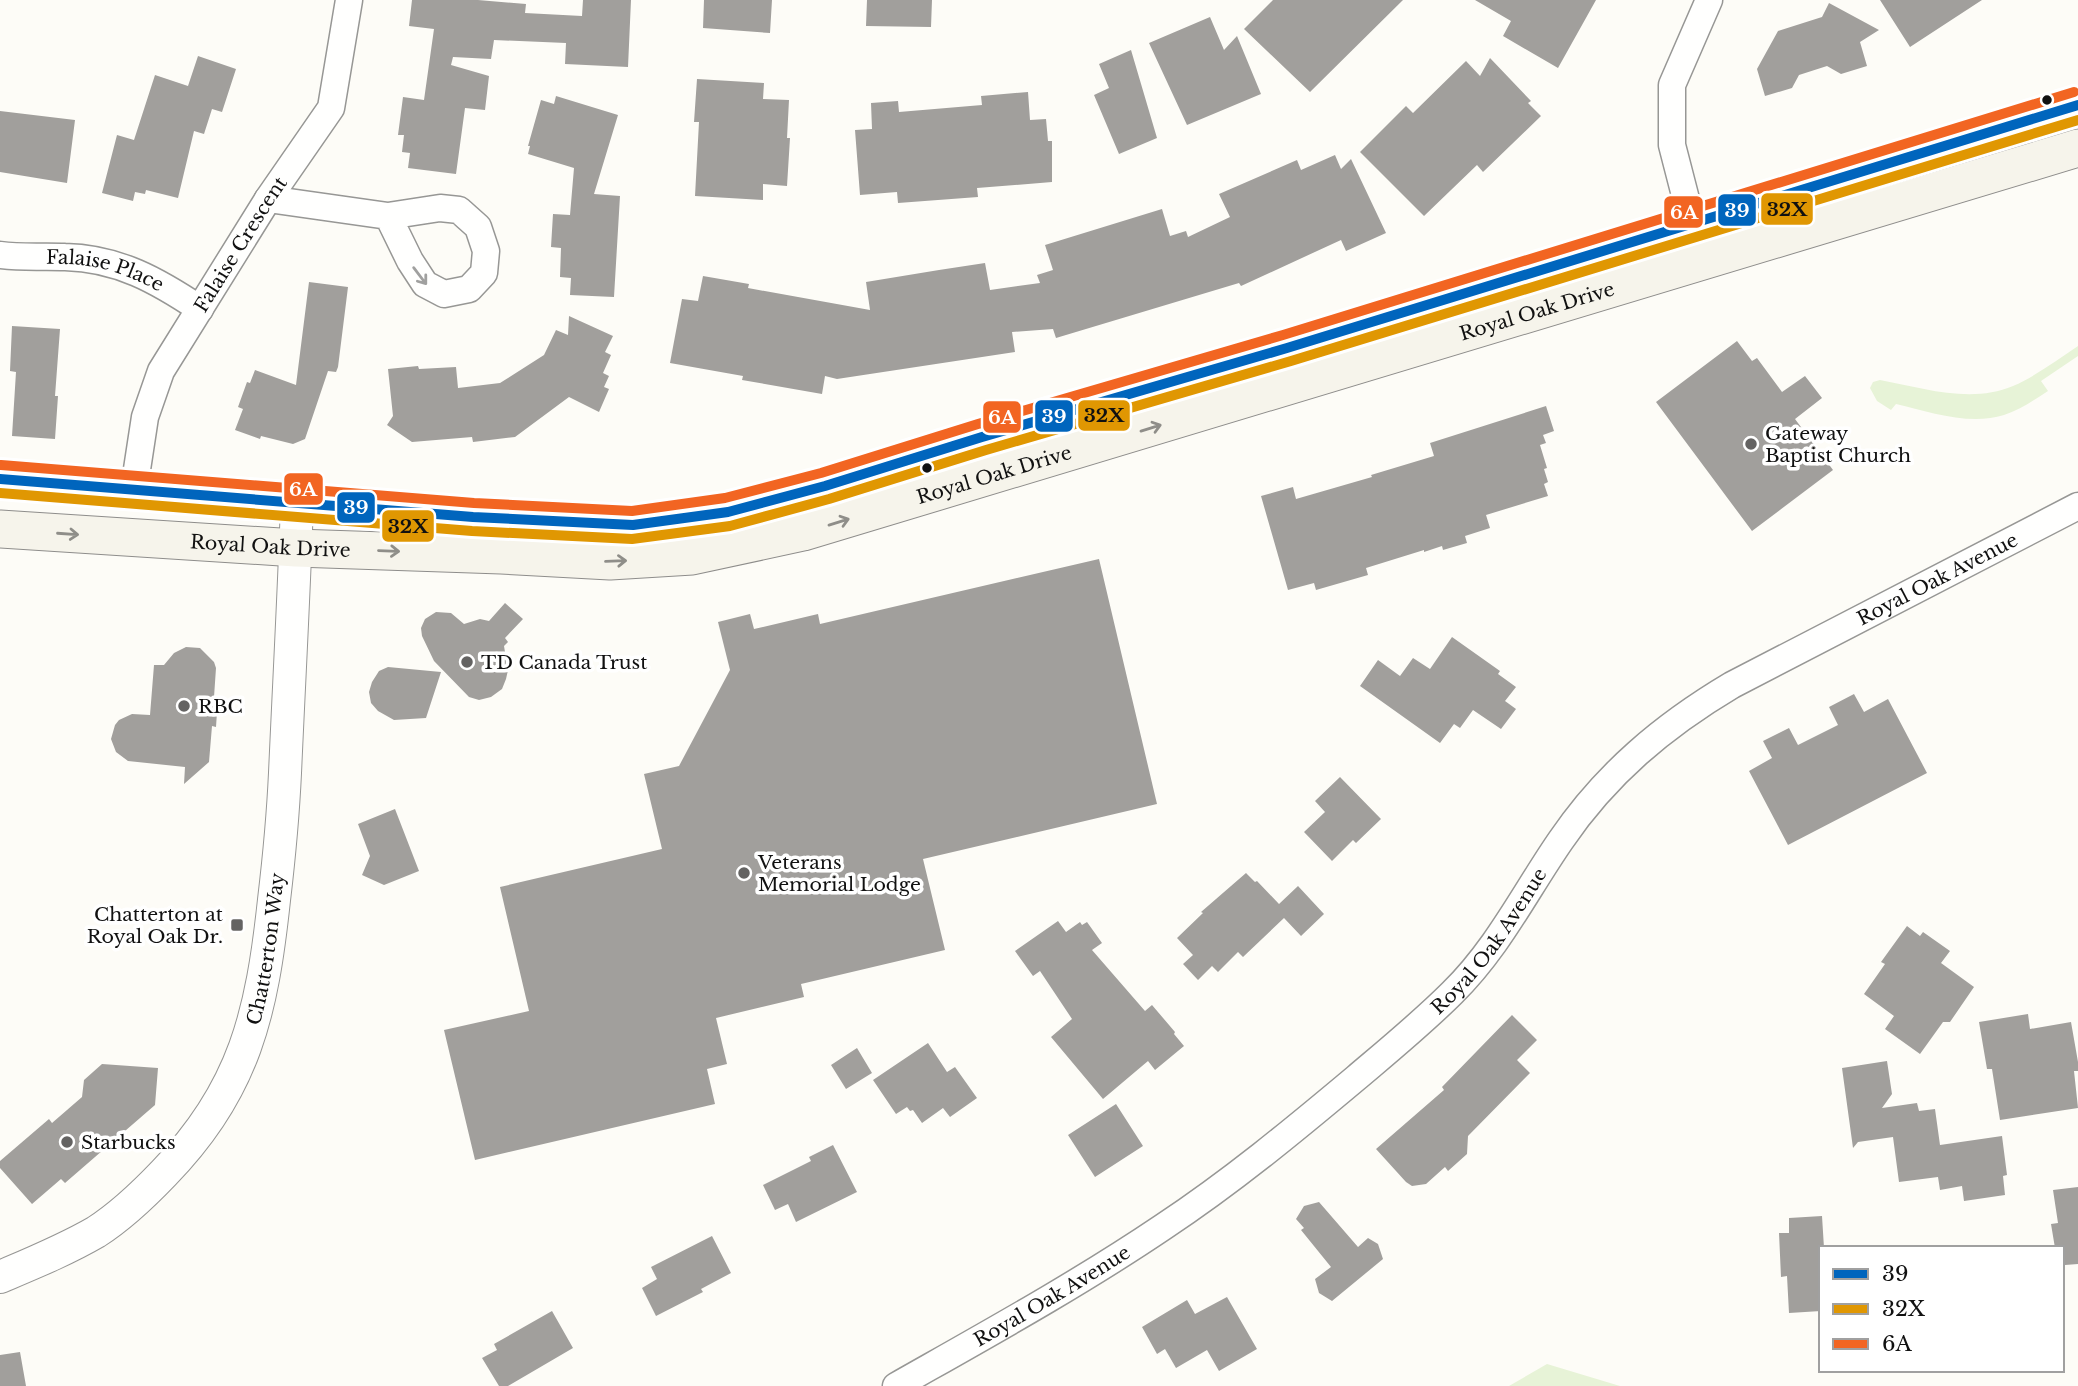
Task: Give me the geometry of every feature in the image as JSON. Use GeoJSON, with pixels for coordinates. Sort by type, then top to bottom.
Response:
{"type":"FeatureCollection","features":[{"type":"Feature","properties":{"kind":"main road","name":"Royal Oak Drive"},"geometry":{"type":"LineString","coordinates":[[0,479],[473,517],[633,525],[728,512],[825,486],[1287,348],[2078,105]]}},
{"type":"Feature","properties":{"kind":"main road","name":"Royal Oak Drive"},"geometry":{"type":"LineString","coordinates":[[0,529],[296,548],[610,561],[692,556],[803,532],[2078,148]]}},
{"type":"Feature","properties":{"kind":"street","name":"Falaise Crescent"},"geometry":{"type":"LineString","coordinates":[[134,489],[145,417],[161,372],[268,199],[331,108],[349,0]]}},
{"type":"Feature","properties":{"kind":"street"},"geometry":{"type":"LineString","coordinates":[[1703,260],[1672,145],[1672,85],[1709,0]]}},
{"type":"Feature","properties":{"kind":"street"},"geometry":{"type":"LineString","coordinates":[[268,199],[388,216]]}},
{"type":"Feature","properties":{"kind":"street","name":"Falaise Place"},"geometry":{"type":"LineString","coordinates":[[0,255],[24,258],[67,257],[109,262],[157,281],[200,309]]}},
{"type":"Feature","properties":{"kind":"street","name":"Chatterton Way"},"geometry":{"type":"LineString","coordinates":[[0,1277],[51,1256],[97,1231],[139,1199],[189,1148],[220,1102],[241,1061],[256,1019],[269,950],[283,820],[297,503]]}},
{"type":"Feature","properties":{"kind":"street","name":"Royal Oak Avenue"},"geometry":{"type":"LineString","coordinates":[[896,1386],[1096,1270],[1164,1226],[1301,1124],[1428,1017],[1478,967],[1499,939],[1587,803],[1618,769],[1682,716],[1744,679],[2078,506]]}},
{"type":"Feature","properties":{"kind":"green space"},"geometry":{"type":"Polygon","coordinates":[[[2078,346],[2078,356],[2041,381],[2048,391],[2016,410],[1991,418],[1950,417],[1896,404],[1891,410],[1877,401],[1870,388],[1873,382],[1880,380],[1947,393],[1981,394],[1997,391],[2030,378],[2078,346]]]}},
{"type":"Feature","properties":{"kind":"green space"},"geometry":{"type":"Polygon","coordinates":[[[1547,1364],[1620,1386],[1509,1386],[1547,1364]]]}},
{"type":"Feature","properties":{"kind":"building"},"geometry":{"type":"Polygon","coordinates":[[[412,0],[478,0],[526,4],[525,13],[582,16],[583,0],[631,0],[628,67],[565,64],[566,43],[494,40],[491,59],[453,57],[451,65],[489,76],[485,110],[465,108],[456,174],[408,168],[410,153],[402,152],[404,135],[398,135],[403,97],[424,100],[434,29],[409,26],[412,0]]]}},
{"type":"Feature","properties":{"kind":"building"},"geometry":{"type":"Polygon","coordinates":[[[704,0],[772,0],[770,33],[703,28],[704,0]]]}},
{"type":"Feature","properties":{"kind":"building"},"geometry":{"type":"Polygon","coordinates":[[[867,0],[932,0],[931,27],[866,26],[867,0]]]}},
{"type":"Feature","properties":{"kind":"building"},"geometry":{"type":"Polygon","coordinates":[[[1273,0],[1403,0],[1310,92],[1244,29],[1273,0]]]}},
{"type":"Feature","properties":{"kind":"building"},"geometry":{"type":"Polygon","coordinates":[[[1475,0],[1596,0],[1558,68],[1503,36],[1511,21],[1475,0]]]}},
{"type":"Feature","properties":{"kind":"building"},"geometry":{"type":"Polygon","coordinates":[[[1880,0],[1982,0],[1910,47],[1880,0]]]}},
{"type":"Feature","properties":{"kind":"building"},"geometry":{"type":"Polygon","coordinates":[[[1829,3],[1879,30],[1860,42],[1867,66],[1841,74],[1827,66],[1799,75],[1792,88],[1765,96],[1757,69],[1778,31],[1822,17],[1829,3]]]}},
{"type":"Feature","properties":{"kind":"building"},"geometry":{"type":"Polygon","coordinates":[[[1210,17],[1224,50],[1237,36],[1261,94],[1187,125],[1149,43],[1210,17]]]}},
{"type":"Feature","properties":{"kind":"building"},"geometry":{"type":"Polygon","coordinates":[[[1131,50],[1157,138],[1119,154],[1094,95],[1109,88],[1099,64],[1131,50]]]}},
{"type":"Feature","properties":{"kind":"building"},"geometry":{"type":"Polygon","coordinates":[[[198,56],[236,69],[222,112],[212,109],[204,134],[194,131],[178,198],[146,190],[145,194],[135,192],[133,201],[102,193],[117,135],[134,140],[155,75],[188,86],[198,56]]]}},
{"type":"Feature","properties":{"kind":"building"},"geometry":{"type":"Polygon","coordinates":[[[1490,58],[1531,101],[1528,103],[1541,116],[1483,172],[1477,165],[1424,216],[1360,152],[1406,106],[1413,113],[1466,61],[1480,76],[1490,58]]]}},
{"type":"Feature","properties":{"kind":"building"},"geometry":{"type":"Polygon","coordinates":[[[697,79],[764,83],[763,99],[789,100],[787,186],[763,184],[763,200],[695,196],[699,122],[694,122],[697,79]]]}},
{"type":"Feature","properties":{"kind":"building"},"geometry":{"type":"Polygon","coordinates":[[[1028,92],[1030,120],[1046,119],[1048,141],[1052,141],[1052,182],[977,188],[978,197],[898,203],[897,192],[860,195],[855,130],[872,129],[871,103],[898,101],[899,112],[982,105],[981,96],[1028,92]]]}},
{"type":"Feature","properties":{"kind":"building"},"geometry":{"type":"Polygon","coordinates":[[[556,96],[618,115],[594,194],[620,196],[614,297],[570,295],[571,278],[560,277],[561,248],[551,247],[553,214],[570,215],[574,168],[528,154],[528,146],[541,100],[554,104],[556,96]]]}},
{"type":"Feature","properties":{"kind":"building"},"geometry":{"type":"Polygon","coordinates":[[[0,111],[75,120],[67,183],[0,172],[0,111]]]}},
{"type":"Feature","properties":{"kind":"building"},"geometry":{"type":"Polygon","coordinates":[[[1335,155],[1341,169],[1351,159],[1386,233],[1346,251],[1341,240],[1241,286],[1239,283],[1056,338],[1053,329],[1012,332],[1015,352],[837,379],[825,376],[822,394],[742,380],[743,376],[670,363],[682,299],[698,301],[703,276],[749,284],[748,288],[870,310],[866,282],[939,270],[985,263],[990,290],[1040,283],[1037,275],[1053,270],[1045,245],[1162,209],[1170,236],[1186,231],[1188,237],[1230,217],[1219,194],[1297,160],[1301,170],[1335,155]]]}},
{"type":"Feature","properties":{"kind":"building"},"geometry":{"type":"Polygon","coordinates":[[[309,282],[348,287],[338,367],[336,372],[328,371],[305,439],[293,444],[261,436],[260,439],[235,430],[243,409],[238,407],[247,382],[250,383],[255,370],[296,385],[309,282]]]}},
{"type":"Feature","properties":{"kind":"building"},"geometry":{"type":"Polygon","coordinates":[[[569,316],[613,336],[605,352],[611,355],[603,373],[609,376],[604,387],[609,389],[599,412],[569,397],[515,437],[473,442],[472,437],[412,442],[387,425],[393,416],[388,369],[418,366],[419,369],[456,367],[458,388],[500,383],[544,355],[556,330],[568,335],[569,316]]]}},
{"type":"Feature","properties":{"kind":"building"},"geometry":{"type":"Polygon","coordinates":[[[12,326],[60,329],[55,439],[12,436],[16,372],[10,371],[12,326]]]}},
{"type":"Feature","properties":{"kind":"building","name":"Gateway Baptist Church"},"geometry":{"type":"Polygon","coordinates":[[[1737,341],[1752,361],[1757,358],[1782,392],[1805,376],[1822,398],[1795,419],[1833,470],[1752,531],[1656,402],[1737,341]]]}},
{"type":"Feature","properties":{"kind":"building"},"geometry":{"type":"Polygon","coordinates":[[[1546,406],[1554,431],[1543,435],[1546,443],[1540,445],[1547,468],[1544,469],[1548,482],[1544,484],[1548,496],[1486,515],[1490,528],[1465,536],[1467,543],[1443,550],[1442,546],[1424,550],[1366,568],[1368,575],[1316,590],[1314,583],[1288,590],[1261,496],[1293,487],[1296,499],[1372,477],[1371,475],[1434,456],[1430,443],[1546,406]]]}},
{"type":"Feature","properties":{"kind":"building","name":"Veterans Memorial Lodge"},"geometry":{"type":"Polygon","coordinates":[[[1099,559],[1157,804],[923,859],[945,950],[801,984],[804,997],[716,1018],[727,1064],[707,1069],[715,1104],[475,1160],[444,1030],[529,1011],[500,887],[662,849],[644,774],[679,766],[730,670],[718,622],[750,614],[754,629],[818,614],[820,624],[1099,559]]]}},
{"type":"Feature","properties":{"kind":"building","name":"TD Canada Trust"},"geometry":{"type":"Polygon","coordinates":[[[505,603],[523,619],[505,638],[508,642],[504,646],[508,670],[506,679],[502,689],[491,697],[479,700],[469,697],[434,661],[421,628],[425,619],[436,612],[451,613],[464,624],[480,619],[489,621],[505,603]]]}},
{"type":"Feature","properties":{"kind":"building"},"geometry":{"type":"Polygon","coordinates":[[[1452,637],[1500,671],[1498,674],[1516,687],[1505,701],[1516,709],[1501,729],[1473,710],[1460,728],[1454,724],[1440,743],[1360,686],[1378,660],[1400,676],[1413,658],[1430,669],[1452,637]]]}},
{"type":"Feature","properties":{"kind":"building","name":"RBC"},"geometry":{"type":"Polygon","coordinates":[[[186,647],[200,648],[214,662],[214,697],[218,697],[216,727],[212,726],[209,762],[184,784],[185,767],[128,761],[116,752],[111,739],[119,720],[132,714],[150,715],[154,665],[164,665],[174,653],[186,647]]]}},
{"type":"Feature","properties":{"kind":"building"},"geometry":{"type":"Polygon","coordinates":[[[388,667],[441,672],[426,718],[394,720],[378,711],[371,703],[369,692],[372,682],[379,671],[388,667]]]}},
{"type":"Feature","properties":{"kind":"building"},"geometry":{"type":"Polygon","coordinates":[[[1854,694],[1864,712],[1888,699],[1927,773],[1788,845],[1749,771],[1772,758],[1763,741],[1789,728],[1798,745],[1838,725],[1829,707],[1854,694]]]}},
{"type":"Feature","properties":{"kind":"building"},"geometry":{"type":"Polygon","coordinates":[[[1340,777],[1381,819],[1356,843],[1353,840],[1332,861],[1304,832],[1325,812],[1315,801],[1340,777]]]}},
{"type":"Feature","properties":{"kind":"building"},"geometry":{"type":"Polygon","coordinates":[[[395,809],[419,871],[384,885],[362,875],[370,856],[358,824],[395,809]]]}},
{"type":"Feature","properties":{"kind":"building"},"geometry":{"type":"Polygon","coordinates":[[[1246,873],[1279,904],[1298,886],[1324,914],[1301,936],[1284,918],[1243,957],[1238,952],[1218,972],[1212,966],[1198,980],[1183,964],[1193,955],[1177,938],[1203,913],[1201,912],[1246,873]]]}},
{"type":"Feature","properties":{"kind":"building"},"geometry":{"type":"Polygon","coordinates":[[[1058,921],[1066,932],[1080,922],[1082,925],[1087,922],[1102,943],[1092,950],[1145,1011],[1152,1005],[1184,1046],[1155,1070],[1148,1061],[1103,1099],[1051,1037],[1072,1019],[1040,971],[1033,976],[1015,951],[1058,921]]]}},
{"type":"Feature","properties":{"kind":"building"},"geometry":{"type":"Polygon","coordinates":[[[1907,926],[1920,936],[1923,932],[1950,951],[1941,963],[1974,987],[1950,1022],[1943,1022],[1920,1054],[1885,1029],[1894,1016],[1864,994],[1885,964],[1881,962],[1907,926]]]}},
{"type":"Feature","properties":{"kind":"building"},"geometry":{"type":"Polygon","coordinates":[[[2028,1014],[2030,1029],[2071,1022],[2078,1062],[2078,1071],[2074,1071],[2078,1108],[2000,1120],[1992,1069],[1987,1069],[1979,1022],[2028,1014]]]}},
{"type":"Feature","properties":{"kind":"building"},"geometry":{"type":"Polygon","coordinates":[[[1512,1015],[1537,1040],[1517,1060],[1530,1073],[1468,1136],[1467,1154],[1448,1171],[1445,1167],[1426,1184],[1412,1186],[1376,1149],[1444,1090],[1442,1087],[1512,1015]]]}},
{"type":"Feature","properties":{"kind":"building"},"geometry":{"type":"Polygon","coordinates":[[[928,1043],[947,1072],[955,1067],[977,1098],[950,1117],[943,1108],[922,1123],[913,1110],[910,1111],[907,1107],[896,1114],[873,1080],[928,1043]]]}},
{"type":"Feature","properties":{"kind":"building"},"geometry":{"type":"Polygon","coordinates":[[[857,1048],[872,1073],[846,1089],[831,1065],[857,1048]]]}},
{"type":"Feature","properties":{"kind":"building"},"geometry":{"type":"Polygon","coordinates":[[[1887,1061],[1892,1094],[1882,1108],[1917,1103],[1919,1111],[1935,1109],[1940,1145],[2002,1136],[2007,1175],[2003,1176],[2005,1195],[1964,1201],[1962,1186],[1940,1190],[1938,1177],[1899,1182],[1893,1137],[1858,1142],[1853,1148],[1842,1068],[1887,1061]]]}},
{"type":"Feature","properties":{"kind":"building","name":"Starbucks"},"geometry":{"type":"Polygon","coordinates":[[[102,1064],[158,1068],[155,1105],[65,1183],[61,1179],[32,1204],[0,1168],[0,1161],[49,1119],[52,1123],[82,1097],[84,1080],[102,1064]]]}},
{"type":"Feature","properties":{"kind":"building"},"geometry":{"type":"Polygon","coordinates":[[[1116,1104],[1143,1146],[1095,1177],[1068,1135],[1116,1104]]]}},
{"type":"Feature","properties":{"kind":"building"},"geometry":{"type":"Polygon","coordinates":[[[833,1145],[857,1192],[796,1222],[788,1204],[775,1210],[763,1185],[811,1161],[809,1157],[833,1145]]]}},
{"type":"Feature","properties":{"kind":"building"},"geometry":{"type":"Polygon","coordinates":[[[2078,1187],[2078,1264],[2065,1265],[2064,1246],[2055,1246],[2051,1224],[2058,1223],[2053,1190],[2078,1187]]]}},
{"type":"Feature","properties":{"kind":"building"},"geometry":{"type":"Polygon","coordinates":[[[1319,1202],[1358,1247],[1368,1238],[1378,1244],[1383,1259],[1332,1301],[1319,1293],[1315,1279],[1331,1267],[1301,1230],[1304,1228],[1296,1219],[1304,1206],[1319,1202]]]}},
{"type":"Feature","properties":{"kind":"building"},"geometry":{"type":"Polygon","coordinates":[[[1822,1216],[1824,1246],[1819,1246],[1819,1311],[1789,1313],[1787,1276],[1781,1277],[1779,1233],[1789,1233],[1789,1218],[1822,1216]]]}},
{"type":"Feature","properties":{"kind":"building"},"geometry":{"type":"Polygon","coordinates":[[[712,1236],[731,1273],[701,1289],[703,1292],[656,1316],[642,1288],[657,1279],[651,1267],[712,1236]]]}},
{"type":"Feature","properties":{"kind":"building"},"geometry":{"type":"Polygon","coordinates":[[[1227,1297],[1257,1349],[1219,1371],[1207,1350],[1176,1368],[1165,1349],[1157,1354],[1142,1327],[1187,1300],[1195,1314],[1227,1297]]]}},
{"type":"Feature","properties":{"kind":"building"},"geometry":{"type":"Polygon","coordinates":[[[552,1311],[573,1348],[508,1386],[499,1386],[482,1358],[497,1350],[494,1344],[552,1311]]]}},
{"type":"Feature","properties":{"kind":"building"},"geometry":{"type":"Polygon","coordinates":[[[20,1352],[26,1386],[0,1386],[0,1355],[20,1352]]]}},
{"type":"Feature","properties":{"kind":"transit line","name":"6A"},"geometry":{"type":"LineString","coordinates":[[1,465],[474,503],[632,511],[725,498],[821,473],[1283,335],[2074,92]]}},
{"type":"Feature","properties":{"kind":"transit line","name":"39"},"geometry":{"type":"LineString","coordinates":[[0,479],[473,517],[633,525],[728,512],[825,486],[1287,348],[2078,105]]}},
{"type":"Feature","properties":{"kind":"transit line","name":"32X"},"geometry":{"type":"LineString","coordinates":[[0,493],[472,531],[632,539],[730,526],[1291,361],[2078,120]]}},
{"type":"Feature","properties":{"kind":"place","name":"Gateway Baptist Church"},"geometry":{"type":"Point","coordinates":[1751,444]}},
{"type":"Feature","properties":{"kind":"place","name":"TD Canada Trust"},"geometry":{"type":"Point","coordinates":[467,662]}},
{"type":"Feature","properties":{"kind":"place","name":"RBC"},"geometry":{"type":"Point","coordinates":[184,706]}},
{"type":"Feature","properties":{"kind":"place","name":"Veterans Memorial Lodge"},"geometry":{"type":"Point","coordinates":[744,873]}},
{"type":"Feature","properties":{"kind":"place","name":"Chatterton at Royal Oak Dr."},"geometry":{"type":"Point","coordinates":[237,925]}},
{"type":"Feature","properties":{"kind":"place","name":"Starbucks"},"geometry":{"type":"Point","coordinates":[67,1142]}}]}
